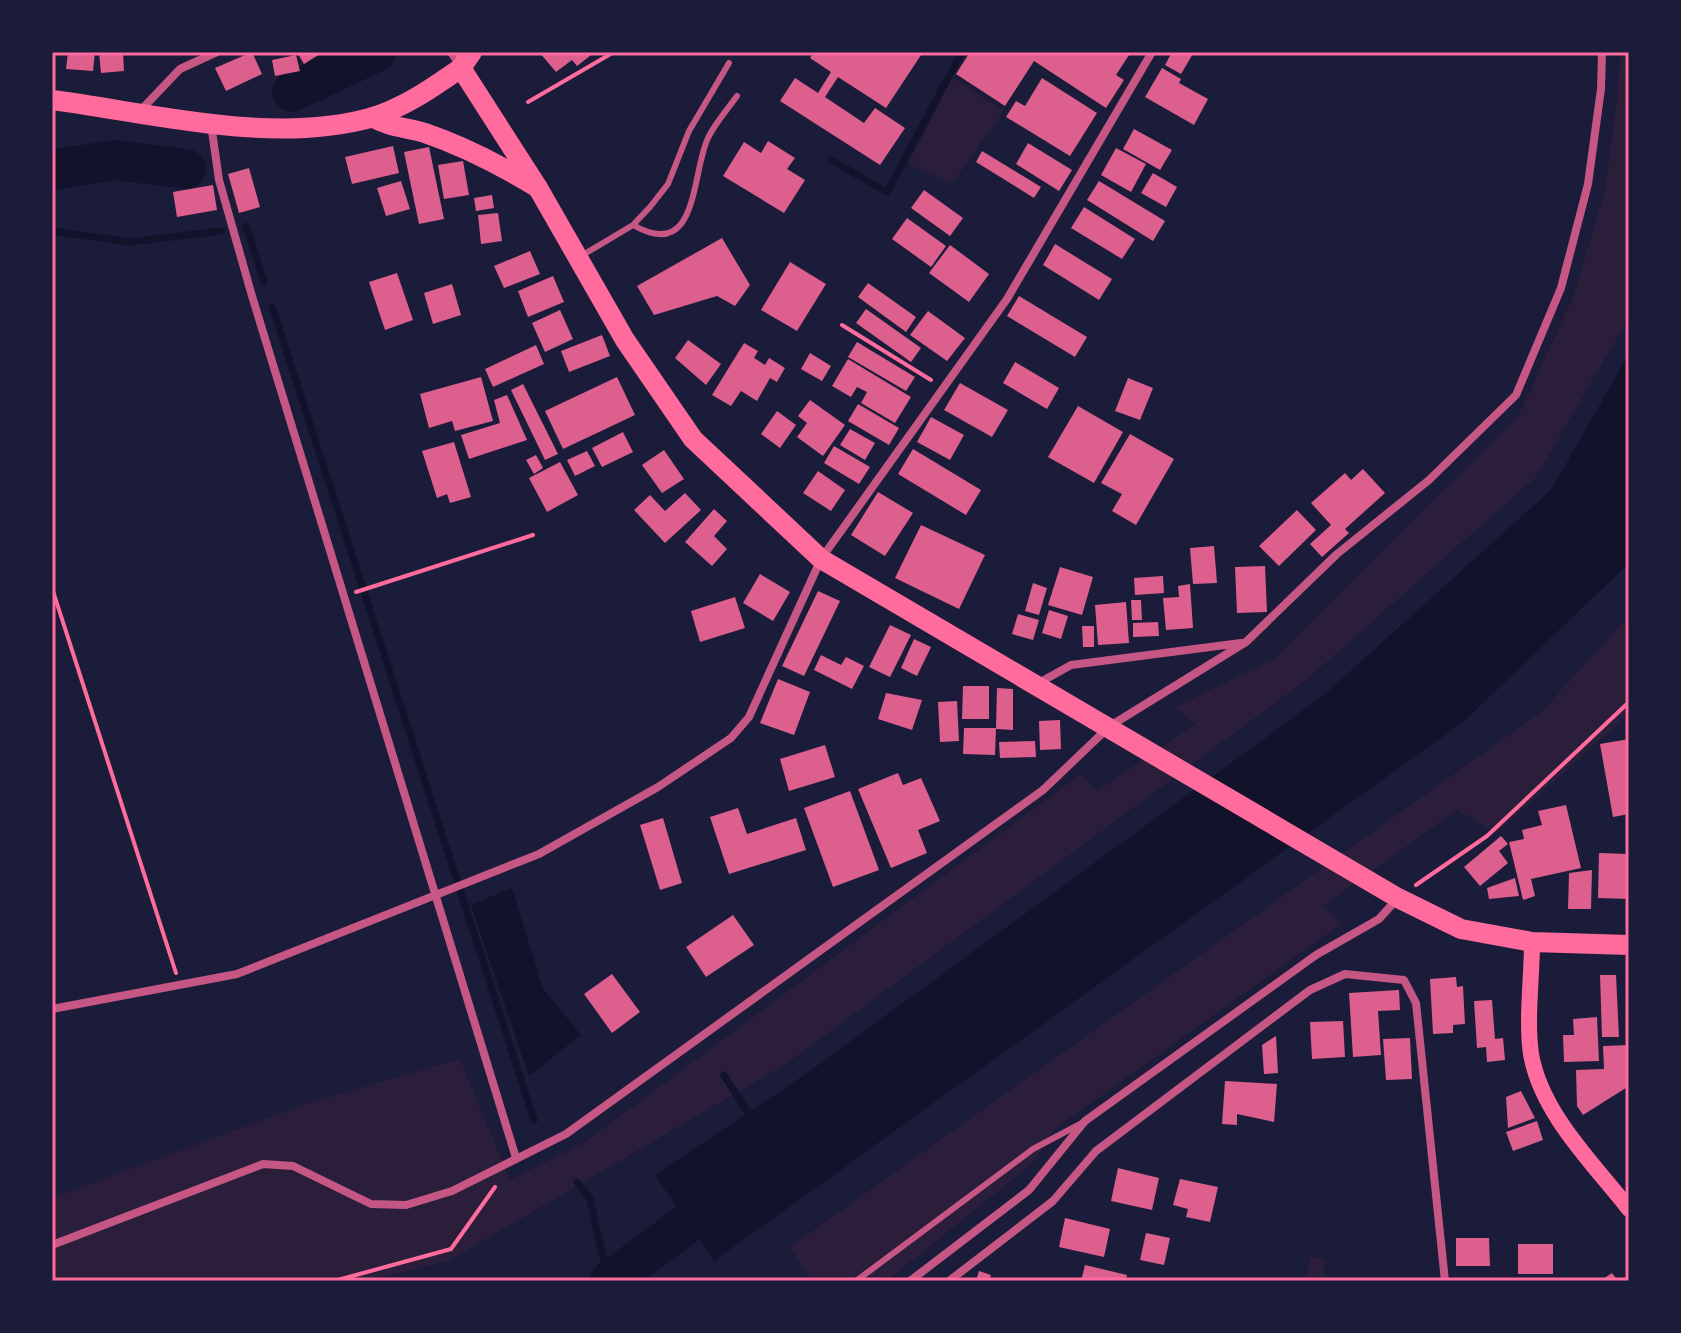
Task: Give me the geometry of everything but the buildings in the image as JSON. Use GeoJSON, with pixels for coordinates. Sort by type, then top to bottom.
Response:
{"type":"FeatureCollection","features":[{"type":"Feature","properties":{"kind":"main road"},"geometry":{"type":"LineString","coordinates":[[52,100],[267,129],[324,127],[372,117],[418,98],[461,57],[625,340],[693,439],[821,559],[1110,726],[1398,898],[1461,929],[1532,942],[1629,945]]}},
{"type":"Feature","properties":{"kind":"main road"},"geometry":{"type":"LineString","coordinates":[[372,117],[389,127],[421,131],[466,148],[538,188]]}},
{"type":"Feature","properties":{"kind":"main road"},"geometry":{"type":"LineString","coordinates":[[1532,942],[1531,1052],[1540,1087],[1567,1130],[1629,1209]]}},
{"type":"Feature","properties":{"kind":"street"},"geometry":{"type":"LineString","coordinates":[[140,112],[180,69],[217,52]]}},
{"type":"Feature","properties":{"kind":"street"},"geometry":{"type":"LineString","coordinates":[[52,1009],[237,974],[448,892],[539,854],[658,787],[731,738],[749,717],[821,559],[1007,299],[1152,52]]}},
{"type":"Feature","properties":{"kind":"street"},"geometry":{"type":"LineString","coordinates":[[52,1245],[263,1164],[293,1166],[371,1204],[406,1205],[452,1191],[566,1134],[1043,790],[1110,726],[1246,642],[1337,554],[1429,480],[1516,395],[1561,288],[1588,184],[1601,89],[1602,52]]}},
{"type":"Feature","properties":{"kind":"street"},"geometry":{"type":"LineString","coordinates":[[211,122],[219,180],[252,296],[516,1158]]}},
{"type":"Feature","properties":{"kind":"street"},"geometry":{"type":"LineString","coordinates":[[1037,684],[1071,665],[1246,642]]}},
{"type":"Feature","properties":{"kind":"street"},"geometry":{"type":"LineString","coordinates":[[910,1281],[1029,1190],[1085,1121],[1316,955],[1379,919],[1398,898]]}},
{"type":"Feature","properties":{"kind":"street"},"geometry":{"type":"LineString","coordinates":[[949,1281],[1053,1201],[1096,1151],[1310,990],[1345,974],[1404,980],[1416,1003],[1445,1281]]}},
{"type":"Feature","properties":{"kind":"lane"},"geometry":{"type":"LineString","coordinates":[[578,258],[633,225],[668,184],[689,131],[729,63]]}},
{"type":"Feature","properties":{"kind":"lane"},"geometry":{"type":"LineString","coordinates":[[633,225],[651,235],[669,234],[689,215],[708,139],[737,96]]}},
{"type":"Feature","properties":{"kind":"lane"},"geometry":{"type":"LineString","coordinates":[[856,1281],[1033,1149],[1085,1121]]}},
{"type":"Feature","properties":{"kind":"path"},"geometry":{"type":"LineString","coordinates":[[528,102],[614,52]]}},
{"type":"Feature","properties":{"kind":"path"},"geometry":{"type":"LineString","coordinates":[[842,325],[944,388]]}},
{"type":"Feature","properties":{"kind":"path"},"geometry":{"type":"LineString","coordinates":[[371,587],[533,535]]}},
{"type":"Feature","properties":{"kind":"path"},"geometry":{"type":"LineString","coordinates":[[52,588],[180,986]]}},
{"type":"Feature","properties":{"kind":"path"},"geometry":{"type":"LineString","coordinates":[[1398,898],[1487,836],[1629,702]]}},
{"type":"Feature","properties":{"kind":"path"},"geometry":{"type":"LineString","coordinates":[[334,1281],[451,1249],[516,1158]]}},
{"type":"Feature","properties":{"kind":"shaded area"},"geometry":{"type":"Polygon","coordinates":[[[1620,52],[1629,52],[1629,318],[1536,477],[1305,681],[786,1064],[450,1260],[367,1281],[52,1281],[52,1198],[305,1104],[460,1059],[510,1180],[585,1142],[1082,773],[1097,791],[1195,724],[1175,707],[1272,660],[1518,417],[1573,297],[1605,190],[1620,52]]]}},
{"type":"Feature","properties":{"kind":"shaded area"},"geometry":{"type":"Polygon","coordinates":[[[952,77],[1004,111],[952,184],[908,164],[952,77]]]}},
{"type":"Feature","properties":{"kind":"shaded area"},"geometry":{"type":"Polygon","coordinates":[[[1629,354],[1629,563],[1464,721],[714,1261],[655,1175],[803,1076],[1324,695],[1551,490],[1629,354]]]}},
{"type":"Feature","properties":{"kind":"shaded area"},"geometry":{"type":"Polygon","coordinates":[[[1629,616],[1629,714],[1496,833],[1457,810],[1323,906],[1341,924],[1055,1129],[1034,1162],[887,1281],[811,1281],[790,1247],[1541,712],[1629,616]]]}},
{"type":"Feature","properties":{"kind":"shaded area"},"geometry":{"type":"Polygon","coordinates":[[[512,888],[543,989],[581,1035],[529,1076],[471,905],[512,888]]]}},
{"type":"Feature","properties":{"kind":"shaded area"},"geometry":{"type":"Polygon","coordinates":[[[1309,1257],[1324,1258],[1325,1281],[1307,1281],[1309,1257]]]}},
{"type":"Feature","properties":{"kind":"waterway"},"geometry":{"type":"LineString","coordinates":[[292,92],[376,52]]}},
{"type":"Feature","properties":{"kind":"waterway"},"geometry":{"type":"LineString","coordinates":[[831,160],[887,192],[962,52]]}},
{"type":"Feature","properties":{"kind":"waterway"},"geometry":{"type":"LineString","coordinates":[[52,170],[115,160],[186,169]]}},
{"type":"Feature","properties":{"kind":"waterway"},"geometry":{"type":"LineString","coordinates":[[246,226],[264,282]]}},
{"type":"Feature","properties":{"kind":"waterway"},"geometry":{"type":"LineString","coordinates":[[52,231],[130,242],[221,231]]}},
{"type":"Feature","properties":{"kind":"waterway"},"geometry":{"type":"LineString","coordinates":[[272,306],[534,1120]]}},
{"type":"Feature","properties":{"kind":"waterway"},"geometry":{"type":"LineString","coordinates":[[724,1075],[747,1111],[757,1117]]}},
{"type":"Feature","properties":{"kind":"waterway"},"geometry":{"type":"LineString","coordinates":[[577,1182],[590,1199],[608,1281]]}},
{"type":"Feature","properties":{"kind":"waterway"},"geometry":{"type":"LineString","coordinates":[[610,1281],[688,1223],[734,1194]]}}]}
